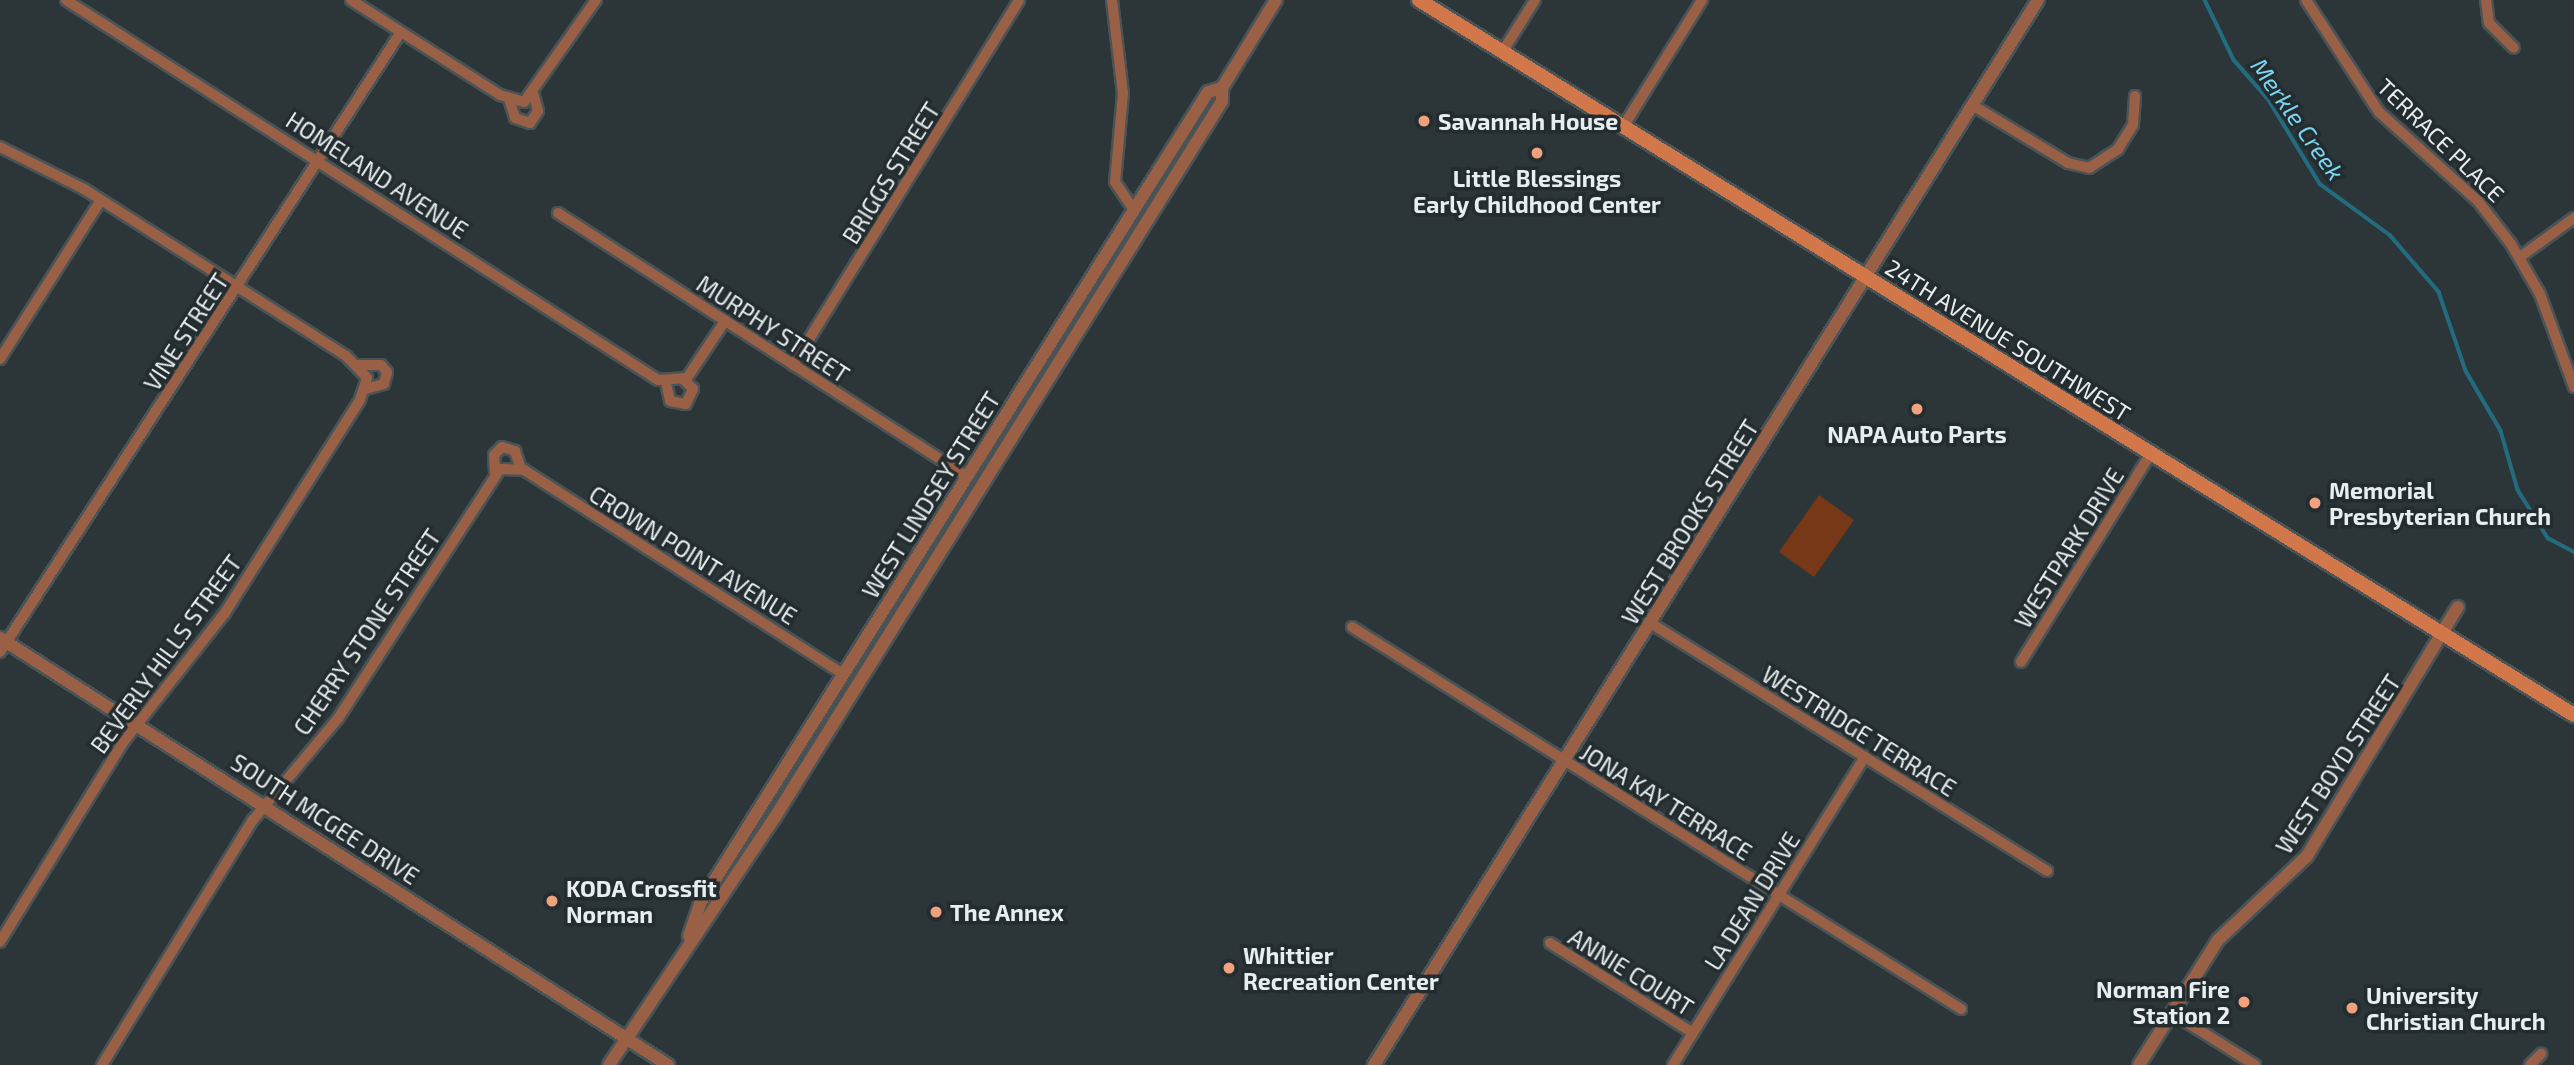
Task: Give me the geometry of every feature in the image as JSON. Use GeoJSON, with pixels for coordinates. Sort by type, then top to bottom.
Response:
{"type":"FeatureCollection","features":[{"type":"Feature","properties":{"kind":"main road","name":"24TH AVENUE SOUTHWEST"},"geometry":{"type":"LineString","coordinates":[[1419,0],[2150,455],[2445,631],[2574,715]]}},
{"type":"Feature","properties":{"kind":"street","name":"HOMELAND AVENUE"},"geometry":{"type":"LineString","coordinates":[[66,0],[666,383],[670,401],[686,404],[693,389],[684,380],[725,321]]}},
{"type":"Feature","properties":{"kind":"street"},"geometry":{"type":"LineString","coordinates":[[351,0],[509,99],[524,102],[534,96],[596,0]]}},
{"type":"Feature","properties":{"kind":"street","name":"BRIGGS STREET"},"geometry":{"type":"LineString","coordinates":[[793,365],[1019,0]]}},
{"type":"Feature","properties":{"kind":"street"},"geometry":{"type":"LineString","coordinates":[[1112,0],[1123,93],[1115,182],[1134,210],[1147,221]]}},
{"type":"Feature","properties":{"kind":"street","name":"WEST LINDSEY STREET"},"geometry":{"type":"LineString","coordinates":[[690,936],[708,923],[1002,454],[1222,101],[1222,88],[1276,0]]}},
{"type":"Feature","properties":{"kind":"street"},"geometry":{"type":"LineString","coordinates":[[1503,51],[1535,0]]}},
{"type":"Feature","properties":{"kind":"street"},"geometry":{"type":"LineString","coordinates":[[1623,127],[1702,0]]}},
{"type":"Feature","properties":{"kind":"street","name":"WEST BROOKS STREET"},"geometry":{"type":"LineString","coordinates":[[1374,1065],[1652,624],[2038,0]]}},
{"type":"Feature","properties":{"kind":"street","name":"TERRACE PLACE"},"geometry":{"type":"LineString","coordinates":[[2306,0],[2365,94],[2488,212],[2520,257],[2574,387]]}},
{"type":"Feature","properties":{"kind":"street"},"geometry":{"type":"LineString","coordinates":[[2486,0],[2488,23],[2514,48]]}},
{"type":"Feature","properties":{"kind":"street","name":"VINE STREET"},"geometry":{"type":"LineString","coordinates":[[2,644],[237,288],[401,32]]}},
{"type":"Feature","properties":{"kind":"street","name":"WEST LINDSEY STREET"},"geometry":{"type":"LineString","coordinates":[[609,1065],[690,936],[694,914],[1159,170],[1208,92],[1222,88]]}},
{"type":"Feature","properties":{"kind":"street"},"geometry":{"type":"LineString","coordinates":[[509,99],[515,118],[530,123],[538,111],[534,96]]}},
{"type":"Feature","properties":{"kind":"street"},"geometry":{"type":"LineString","coordinates":[[1974,106],[2068,163],[2089,168],[2106,162],[2128,133],[2135,96]]}},
{"type":"Feature","properties":{"kind":"street"},"geometry":{"type":"LineString","coordinates":[[0,147],[102,200],[358,365]]}},
{"type":"Feature","properties":{"kind":"street"},"geometry":{"type":"LineString","coordinates":[[1159,170],[1174,179]]}},
{"type":"Feature","properties":{"kind":"street"},"geometry":{"type":"LineString","coordinates":[[0,359],[102,200]]}},
{"type":"Feature","properties":{"kind":"street","name":"MURPHY STREET"},"geometry":{"type":"LineString","coordinates":[[558,213],[793,365],[964,481]]}},
{"type":"Feature","properties":{"kind":"street"},"geometry":{"type":"LineString","coordinates":[[2520,257],[2574,218]]}},
{"type":"Feature","properties":{"kind":"street","name":"BEVERLY HILLS STREET"},"geometry":{"type":"LineString","coordinates":[[0,942],[136,724],[213,630],[365,389],[367,378],[358,365]]}},
{"type":"Feature","properties":{"kind":"street","name":"BEVERLY HILLS STREET"},"geometry":{"type":"LineString","coordinates":[[358,365],[381,365],[387,372],[384,383],[365,389]]}},
{"type":"Feature","properties":{"kind":"street"},"geometry":{"type":"LineString","coordinates":[[666,383],[684,380]]}},
{"type":"Feature","properties":{"kind":"street"},"geometry":{"type":"LineString","coordinates":[[987,445],[1002,454]]}},
{"type":"Feature","properties":{"kind":"street","name":"CROWN POINT AVENUE"},"geometry":{"type":"LineString","coordinates":[[495,474],[494,455],[502,447],[515,451],[521,469]]}},
{"type":"Feature","properties":{"kind":"street","name":"WESTPARK DRIVE"},"geometry":{"type":"LineString","coordinates":[[2021,662],[2150,455]]}},
{"type":"Feature","properties":{"kind":"street","name":"CROWN POINT AVENUE"},"geometry":{"type":"LineString","coordinates":[[504,467],[521,469],[843,674]]}},
{"type":"Feature","properties":{"kind":"street","name":"CHERRY STONE STREET"},"geometry":{"type":"LineString","coordinates":[[102,1065],[266,807],[338,717],[495,474],[504,467]]}},
{"type":"Feature","properties":{"kind":"street"},"geometry":{"type":"LineString","coordinates":[[964,481],[976,495]]}},
{"type":"Feature","properties":{"kind":"street","name":"WEST BOYD STREET"},"geometry":{"type":"LineString","coordinates":[[2139,1065],[2228,928],[2307,856],[2458,607]]}},
{"type":"Feature","properties":{"kind":"street","name":"WESTRIDGE TERRACE"},"geometry":{"type":"LineString","coordinates":[[1652,624],[2047,871]]}},
{"type":"Feature","properties":{"kind":"street","name":"JONA KAY TERRACE"},"geometry":{"type":"LineString","coordinates":[[1352,627],[1961,1009]]}},
{"type":"Feature","properties":{"kind":"street","name":"SOUTH MCGEE DRIVE"},"geometry":{"type":"LineString","coordinates":[[2,644],[136,724],[668,1065]]}},
{"type":"Feature","properties":{"kind":"street"},"geometry":{"type":"LineString","coordinates":[[792,755],[807,765]]}},
{"type":"Feature","properties":{"kind":"street","name":"LA DEAN DRIVE"},"geometry":{"type":"LineString","coordinates":[[1673,1065],[1865,757]]}},
{"type":"Feature","properties":{"kind":"street"},"geometry":{"type":"LineString","coordinates":[[769,792],[784,802]]}},
{"type":"Feature","properties":{"kind":"street","name":"ANNIE COURT"},"geometry":{"type":"LineString","coordinates":[[1550,943],[1693,1033]]}},
{"type":"Feature","properties":{"kind":"street"},"geometry":{"type":"LineString","coordinates":[[2172,1013],[2250,1064]]}},
{"type":"Feature","properties":{"kind":"street"},"geometry":{"type":"LineString","coordinates":[[2530,1065],[2541,1054]]}},
{"type":"Feature","properties":{"kind":"shaded area"},"geometry":{"type":"Polygon","coordinates":[[[1819,495],[1854,520],[1814,577],[1779,552],[1819,495]]]}},
{"type":"Feature","properties":{"kind":"waterway","name":"Merkle Creek"},"geometry":{"type":"LineString","coordinates":[[2205,0],[2234,60],[2269,100],[2320,184],[2390,235],[2439,292],[2466,371],[2501,431],[2518,490],[2548,538],[2574,552]]}},
{"type":"Feature","properties":{"kind":"place","name":"Savannah House"},"geometry":{"type":"Point","coordinates":[1424,121]}},
{"type":"Feature","properties":{"kind":"place","name":"Little Blessings Early Childhood Center"},"geometry":{"type":"Point","coordinates":[1537,153]}},
{"type":"Feature","properties":{"kind":"place","name":"NAPA Auto Parts"},"geometry":{"type":"Point","coordinates":[1917,409]}},
{"type":"Feature","properties":{"kind":"place","name":"Memorial Presbyterian Church"},"geometry":{"type":"Point","coordinates":[2315,503]}},
{"type":"Feature","properties":{"kind":"place","name":"KODA Crossfit Norman"},"geometry":{"type":"Point","coordinates":[552,901]}},
{"type":"Feature","properties":{"kind":"place","name":"The Annex"},"geometry":{"type":"Point","coordinates":[936,912]}},
{"type":"Feature","properties":{"kind":"place","name":"Whittier Recreation Center"},"geometry":{"type":"Point","coordinates":[1229,968]}},
{"type":"Feature","properties":{"kind":"place","name":"Norman Fire Station 2"},"geometry":{"type":"Point","coordinates":[2244,1002]}},
{"type":"Feature","properties":{"kind":"place","name":"University Christian Church"},"geometry":{"type":"Point","coordinates":[2352,1008]}}]}
